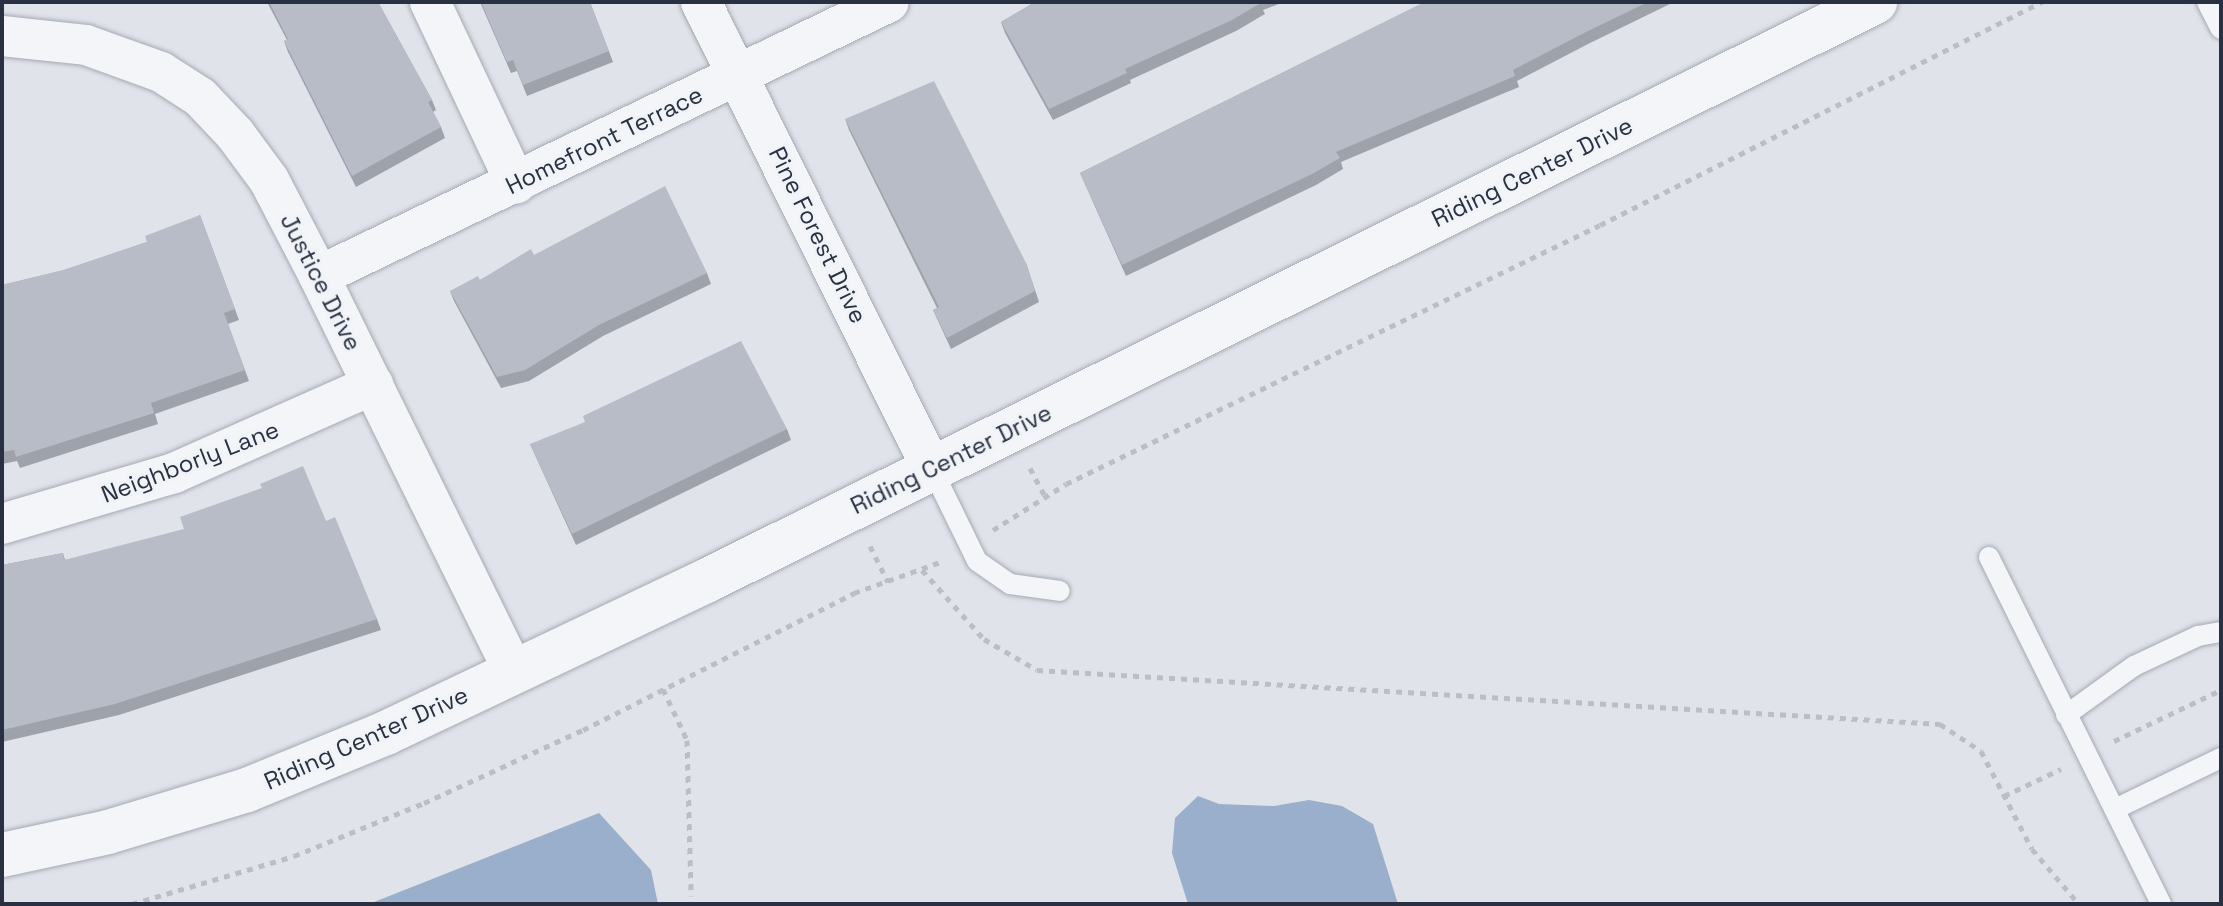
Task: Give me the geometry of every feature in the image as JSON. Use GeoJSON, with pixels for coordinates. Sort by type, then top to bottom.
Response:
{"type":"FeatureCollection","features":[{"type":"Feature","properties":{"kind":"street"},"geometry":{"type":"LineString","coordinates":[[430,2],[516,184]]}},
{"type":"Feature","properties":{"kind":"street","name":"Pine Forest Drive"},"geometry":{"type":"LineString","coordinates":[[701,2],[932,469]]}},
{"type":"Feature","properties":{"kind":"street","name":"Homefront Terrace"},"geometry":{"type":"LineString","coordinates":[[319,276],[516,184],[889,2]]}},
{"type":"Feature","properties":{"kind":"street","name":"Riding Center Drive"},"geometry":{"type":"LineString","coordinates":[[2,855],[108,832],[247,790],[386,733],[932,469],[1875,2]]}},
{"type":"Feature","properties":{"kind":"street","name":"Justice Drive"},"geometry":{"type":"LineString","coordinates":[[2,36],[86,45],[161,72],[200,97],[269,180],[513,671]]}},
{"type":"Feature","properties":{"kind":"street","name":"Neighborly Lane"},"geometry":{"type":"LineString","coordinates":[[2,524],[174,473],[373,385]]}},
{"type":"Feature","properties":{"kind":"lane"},"geometry":{"type":"LineString","coordinates":[[2207,2],[2221,29]]}},
{"type":"Feature","properties":{"kind":"lane"},"geometry":{"type":"LineString","coordinates":[[932,469],[977,561],[1010,584],[1060,591]]}},
{"type":"Feature","properties":{"kind":"lane"},"geometry":{"type":"LineString","coordinates":[[1989,557],[2161,904]]}},
{"type":"Feature","properties":{"kind":"lane"},"geometry":{"type":"LineString","coordinates":[[2066,715],[2134,666],[2198,636],[2221,632]]}},
{"type":"Feature","properties":{"kind":"lane"},"geometry":{"type":"LineString","coordinates":[[2115,809],[2221,758]]}},
{"type":"Feature","properties":{"kind":"path"},"geometry":{"type":"LineString","coordinates":[[992,530],[1066,484],[1600,225],[2042,2]]}},
{"type":"Feature","properties":{"kind":"path"},"geometry":{"type":"LineString","coordinates":[[1028,464],[1046,498]]}},
{"type":"Feature","properties":{"kind":"path"},"geometry":{"type":"LineString","coordinates":[[868,543],[888,582]]}},
{"type":"Feature","properties":{"kind":"path"},"geometry":{"type":"LineString","coordinates":[[132,904],[308,850],[424,803],[663,689],[854,593],[944,560]]}},
{"type":"Feature","properties":{"kind":"path"},"geometry":{"type":"LineString","coordinates":[[922,570],[984,639],[1037,670],[1915,721],[1963,735],[1988,761],[2032,849],[2079,904]]}},
{"type":"Feature","properties":{"kind":"path"},"geometry":{"type":"LineString","coordinates":[[663,689],[687,740],[691,896]]}},
{"type":"Feature","properties":{"kind":"path"},"geometry":{"type":"LineString","coordinates":[[2110,743],[2221,690]]}},
{"type":"Feature","properties":{"kind":"path"},"geometry":{"type":"LineString","coordinates":[[2004,796],[2068,765]]}},
{"type":"Feature","properties":{"kind":"water"},"geometry":{"type":"Polygon","coordinates":[[[1198,796],[1219,804],[1274,806],[1309,800],[1342,806],[1373,824],[1398,904],[1188,904],[1172,853],[1175,818],[1198,796]]]}},
{"type":"Feature","properties":{"kind":"water"},"geometry":{"type":"Polygon","coordinates":[[[599,813],[651,870],[658,904],[369,904],[599,813]]]}},
{"type":"Feature","properties":{"kind":"building"},"geometry":{"type":"Polygon","coordinates":[[[269,2],[378,2],[432,100],[428,102],[441,127],[352,176],[284,41],[288,39],[269,2]]]}},
{"type":"Feature","properties":{"kind":"building"},"geometry":{"type":"Polygon","coordinates":[[[481,2],[590,2],[609,51],[523,85],[513,60],[507,62],[481,2]]]}},
{"type":"Feature","properties":{"kind":"building"},"geometry":{"type":"Polygon","coordinates":[[[1035,2],[1261,3],[1232,20],[1125,69],[1127,73],[1049,109],[1001,22],[1035,2]]]}},
{"type":"Feature","properties":{"kind":"building"},"geometry":{"type":"Polygon","coordinates":[[[1425,2],[1648,2],[1513,70],[1515,76],[1336,152],[1340,158],[1312,174],[1122,265],[1080,173],[1425,2]]]}},
{"type":"Feature","properties":{"kind":"building"},"geometry":{"type":"Polygon","coordinates":[[[934,81],[1026,263],[1035,291],[947,338],[933,310],[939,307],[845,119],[934,81]]]}},
{"type":"Feature","properties":{"kind":"building"},"geometry":{"type":"Polygon","coordinates":[[[665,186],[707,273],[599,325],[525,370],[497,377],[450,291],[478,276],[480,280],[531,249],[534,255],[665,186]]]}},
{"type":"Feature","properties":{"kind":"building"},"geometry":{"type":"Polygon","coordinates":[[[200,215],[235,309],[224,313],[245,370],[151,403],[154,413],[16,457],[14,450],[2,452],[2,285],[64,270],[147,242],[145,236],[200,215]]]}},
{"type":"Feature","properties":{"kind":"building"},"geometry":{"type":"Polygon","coordinates":[[[741,341],[787,429],[572,534],[530,444],[585,422],[583,416],[741,341]]]}},
{"type":"Feature","properties":{"kind":"building"},"geometry":{"type":"Polygon","coordinates":[[[303,466],[326,521],[335,517],[377,619],[115,704],[2,730],[2,565],[63,553],[64,560],[184,529],[180,517],[262,488],[260,484],[303,466]]]}}]}
